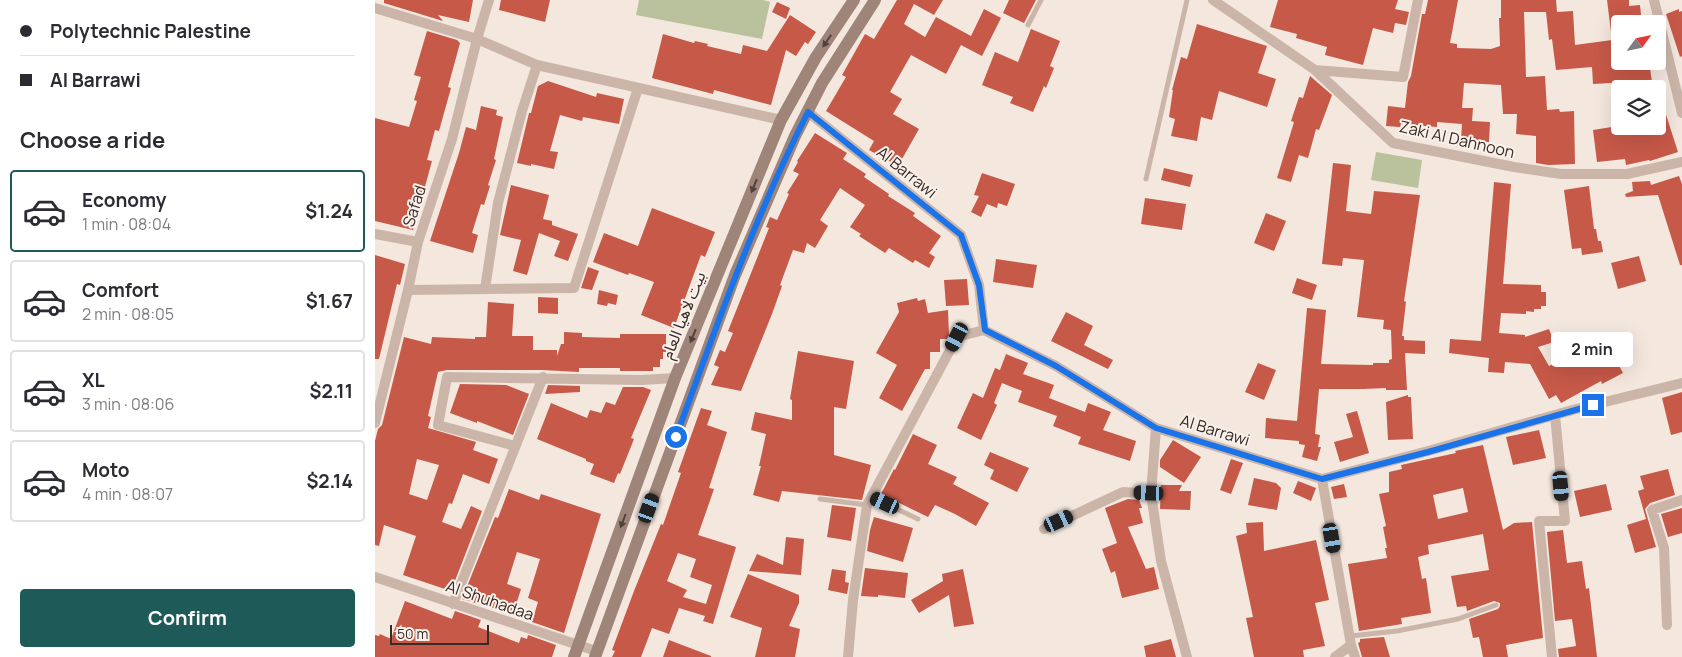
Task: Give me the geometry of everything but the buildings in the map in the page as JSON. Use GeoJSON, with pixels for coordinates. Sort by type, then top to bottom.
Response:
{"type":"FeatureCollection","features":[{"type":"Feature","properties":{"kind":"main road","name":"بيت لاهيا العام"},"geometry":{"type":"LineString","coordinates":[[576,652],[585,621],[675,378],[781,120],[816,57],[854,0]]}},
{"type":"Feature","properties":{"kind":"main road","name":"بيت لاهيا العام"},"geometry":{"type":"LineString","coordinates":[[595,654],[735,275],[795,136],[827,75],[875,0]]}},
{"type":"Feature","properties":{"kind":"street","name":"Safad"},"geometry":{"type":"LineString","coordinates":[[375,423],[409,290],[418,242],[452,139],[477,39],[489,0]]}},
{"type":"Feature","properties":{"kind":"street","name":"Zaki Al Dahnoon"},"geometry":{"type":"LineString","coordinates":[[1213,0],[1315,70],[1393,143],[1514,167],[1561,174],[1627,174],[1682,162]]}},
{"type":"Feature","properties":{"kind":"street"},"geometry":{"type":"LineString","coordinates":[[1315,70],[1403,78],[1418,0]]}},
{"type":"Feature","properties":{"kind":"street"},"geometry":{"type":"LineString","coordinates":[[1654,0],[1682,112]]}},
{"type":"Feature","properties":{"kind":"street"},"geometry":{"type":"LineString","coordinates":[[375,8],[477,39],[537,65],[781,120]]}},
{"type":"Feature","properties":{"kind":"street"},"geometry":{"type":"LineString","coordinates":[[485,289],[498,203],[522,111],[537,65]]}},
{"type":"Feature","properties":{"kind":"street"},"geometry":{"type":"LineString","coordinates":[[409,290],[574,288],[638,88]]}},
{"type":"Feature","properties":{"kind":"street","name":"Al Barrawi"},"geometry":{"type":"LineString","coordinates":[[808,112],[961,235],[979,285],[985,330],[1056,366],[1156,428],[1322,479]]}},
{"type":"Feature","properties":{"kind":"street"},"geometry":{"type":"LineString","coordinates":[[375,234],[418,242]]}},
{"type":"Feature","properties":{"kind":"street"},"geometry":{"type":"LineString","coordinates":[[848,657],[853,600],[869,501],[957,337],[985,330]]}},
{"type":"Feature","properties":{"kind":"street"},"geometry":{"type":"LineString","coordinates":[[515,446],[438,425],[447,377],[642,380],[675,378]]}},
{"type":"Feature","properties":{"kind":"street"},"geometry":{"type":"LineString","coordinates":[[453,604],[543,377]]}},
{"type":"Feature","properties":{"kind":"street"},"geometry":{"type":"LineString","coordinates":[[1355,657],[1350,641],[1322,479],[1428,452],[1555,415],[1682,383]]}},
{"type":"Feature","properties":{"kind":"street"},"geometry":{"type":"LineString","coordinates":[[1553,657],[1539,521],[1565,521],[1555,415]]}},
{"type":"Feature","properties":{"kind":"street"},"geometry":{"type":"LineString","coordinates":[[1156,428],[1151,494],[1161,561],[1187,657]]}},
{"type":"Feature","properties":{"kind":"street"},"geometry":{"type":"LineString","coordinates":[[1043,529],[1123,492],[1151,494]]}},
{"type":"Feature","properties":{"kind":"street"},"geometry":{"type":"LineString","coordinates":[[1667,625],[1664,548],[1652,510],[1682,500]]}},
{"type":"Feature","properties":{"kind":"street","name":"Al Shuhadaa"},"geometry":{"type":"LineString","coordinates":[[375,576],[576,652],[595,654]]}},
{"type":"Feature","properties":{"kind":"street"},"geometry":{"type":"LineString","coordinates":[[1335,657],[1350,641]]}},
{"type":"Feature","properties":{"kind":"lane"},"geometry":{"type":"LineString","coordinates":[[1028,25],[1041,0]]}},
{"type":"Feature","properties":{"kind":"lane"},"geometry":{"type":"LineString","coordinates":[[1146,179],[1187,0]]}},
{"type":"Feature","properties":{"kind":"lane"},"geometry":{"type":"LineString","coordinates":[[820,499],[869,501],[918,519]]}},
{"type":"Feature","properties":{"kind":"lane"},"geometry":{"type":"LineString","coordinates":[[1350,641],[1458,619],[1496,606]]}},
{"type":"Feature","properties":{"kind":"green space"},"geometry":{"type":"Polygon","coordinates":[[[639,0],[763,0],[770,2],[762,39],[636,15],[639,0]]]}},
{"type":"Feature","properties":{"kind":"green space"},"geometry":{"type":"Polygon","coordinates":[[[1376,152],[1422,160],[1418,188],[1371,180],[1376,152]]]}},
{"type":"Feature","properties":{"kind":"route"},"geometry":{"type":"LineString","coordinates":[[676,437],[735,275],[795,136],[808,112],[961,235],[979,285],[985,330],[1056,366],[1156,428],[1322,479],[1428,452],[1593,405]]}}]}
